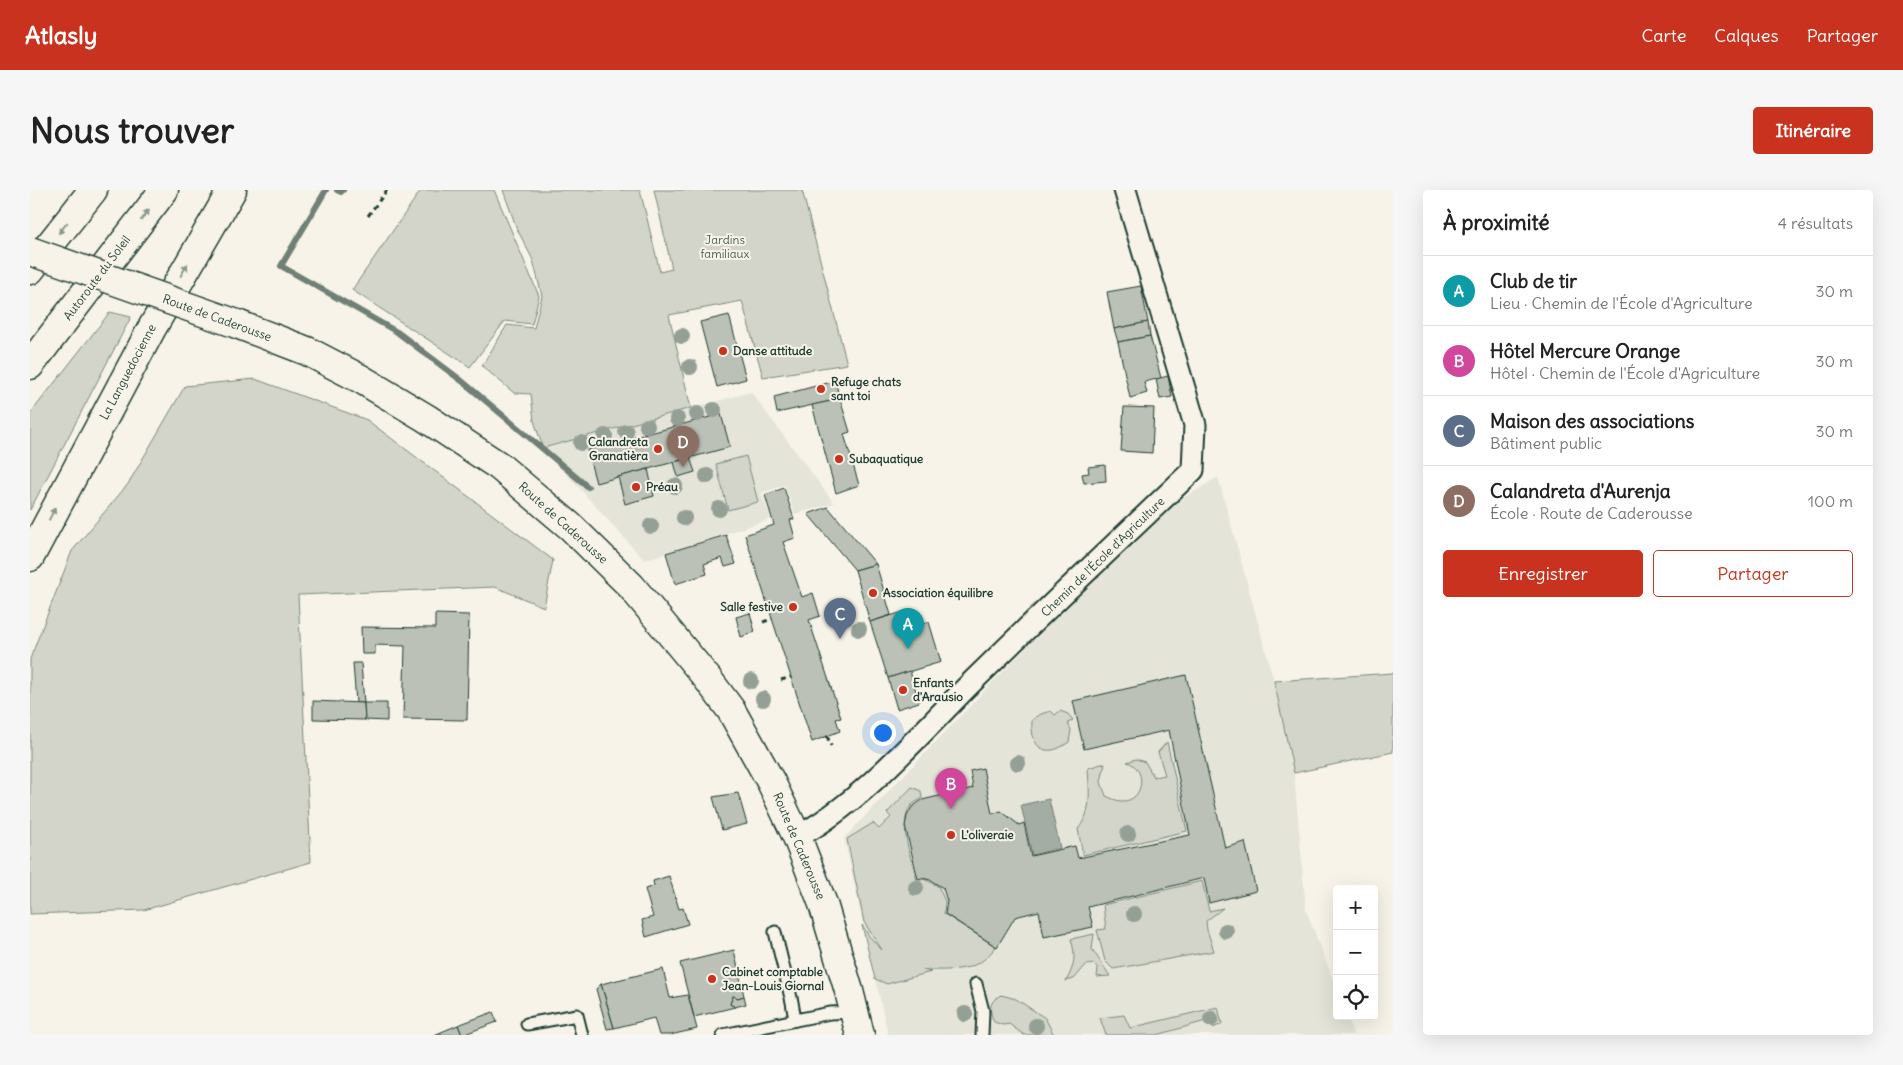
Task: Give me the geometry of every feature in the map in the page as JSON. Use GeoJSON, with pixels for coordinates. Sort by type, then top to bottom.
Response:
{"type":"FeatureCollection","features":[{"type":"Feature","properties":{"kind":"main road"},"geometry":{"type":"LineString","coordinates":[[30,270],[93,190]]}},
{"type":"Feature","properties":{"kind":"main road","name":"Autoroute du Soleil"},"geometry":{"type":"LineString","coordinates":[[30,365],[164,190]]}},
{"type":"Feature","properties":{"kind":"main road","name":"La Languedocienne"},"geometry":{"type":"LineString","coordinates":[[30,557],[152,328],[232,190]]}},
{"type":"Feature","properties":{"kind":"main road","name":"Route de Caderousse"},"geometry":{"type":"LineString","coordinates":[[30,251],[237,324],[307,351],[361,379],[426,418],[499,466],[571,527],[631,586],[731,710],[771,782],[797,836],[823,904],[857,1024]]}},
{"type":"Feature","properties":{"kind":"street","name":"Chemin de l'École d'Agriculture"},"geometry":{"type":"LineString","coordinates":[[797,836],[832,814],[891,764],[978,677],[1193,470],[1195,425],[1125,190]]}},
{"type":"Feature","properties":{"kind":"lane"},"geometry":{"type":"LineString","coordinates":[[775,932],[792,1002],[794,1020]]}},
{"type":"Feature","properties":{"kind":"lane"},"geometry":{"type":"LineString","coordinates":[[976,984],[983,1011],[982,1035]]}},
{"type":"Feature","properties":{"kind":"lane"},"geometry":{"type":"LineString","coordinates":[[723,1035],[830,1014],[857,1024]]}},
{"type":"Feature","properties":{"kind":"lane"},"geometry":{"type":"LineString","coordinates":[[527,1024],[577,1015],[582,1035]]}},
{"type":"Feature","properties":{"kind":"path"},"geometry":{"type":"LineString","coordinates":[[368,216],[387,190]]}},
{"type":"Feature","properties":{"kind":"path"},"geometry":{"type":"LineString","coordinates":[[763,622],[772,619]]}},
{"type":"Feature","properties":{"kind":"path"},"geometry":{"type":"LineString","coordinates":[[781,680],[791,678]]}},
{"type":"Feature","properties":{"kind":"path"},"geometry":{"type":"LineString","coordinates":[[828,736],[831,746]]}},
{"type":"Feature","properties":{"kind":"shaded area"},"geometry":{"type":"Polygon","coordinates":[[[751,392],[834,503],[795,514],[785,485],[761,493],[771,519],[644,560],[543,448],[751,392]]]}},
{"type":"Feature","properties":{"kind":"shaded area"},"geometry":{"type":"Polygon","coordinates":[[[1218,477],[1274,681],[1294,773],[1306,910],[1333,980],[1333,1020],[1348,1020],[1354,1035],[888,1035],[844,838],[1009,665],[1177,502],[1218,477]]]}},
{"type":"Feature","properties":{"kind":"shaded area"},"geometry":{"type":"Polygon","coordinates":[[[1049,799],[1060,848],[1032,855],[1021,805],[1049,799]]]}},
{"type":"Feature","properties":{"kind":"green space"},"geometry":{"type":"Polygon","coordinates":[[[421,190],[494,190],[539,296],[532,324],[505,321],[470,367],[352,290],[421,190]]]}},
{"type":"Feature","properties":{"kind":"green space","name":"Jardins familiaux"},"geometry":{"type":"Polygon","coordinates":[[[503,190],[640,190],[660,272],[672,269],[654,190],[802,190],[847,364],[763,377],[742,301],[669,315],[691,408],[543,448],[534,421],[531,394],[514,393],[482,366],[507,325],[534,328],[542,296],[533,260],[517,229],[503,190]]]}},
{"type":"Feature","properties":{"kind":"green space"},"geometry":{"type":"Polygon","coordinates":[[[110,312],[131,317],[30,510],[30,414],[110,312]]]}},
{"type":"Feature","properties":{"kind":"green space"},"geometry":{"type":"Polygon","coordinates":[[[255,379],[367,420],[553,560],[544,607],[495,587],[298,595],[311,862],[144,910],[30,914],[30,659],[72,551],[128,484],[185,386],[255,379]]]}},
{"type":"Feature","properties":{"kind":"green space"},"geometry":{"type":"Polygon","coordinates":[[[746,456],[758,502],[728,510],[716,464],[746,456]]]}},
{"type":"Feature","properties":{"kind":"green space"},"geometry":{"type":"Polygon","coordinates":[[[1393,673],[1393,752],[1294,773],[1274,681],[1393,673]]]}},
{"type":"Feature","properties":{"kind":"green space"},"geometry":{"type":"Polygon","coordinates":[[[1051,711],[1055,715],[1060,711],[1068,714],[1073,720],[1068,723],[1071,730],[1069,742],[1053,750],[1047,750],[1041,748],[1034,738],[1032,720],[1041,714],[1051,711]]]}},
{"type":"Feature","properties":{"kind":"green space"},"geometry":{"type":"Polygon","coordinates":[[[1167,742],[1187,831],[1083,855],[1078,829],[1083,822],[1088,808],[1088,768],[1105,763],[1101,782],[1106,796],[1120,801],[1129,800],[1139,791],[1141,784],[1138,771],[1134,765],[1127,762],[1136,759],[1145,762],[1154,777],[1165,775],[1158,752],[1167,742]]]}},
{"type":"Feature","properties":{"kind":"green space"},"geometry":{"type":"Polygon","coordinates":[[[912,787],[921,791],[922,798],[910,807],[905,824],[907,843],[917,881],[924,879],[938,886],[945,901],[944,914],[996,947],[984,960],[976,965],[953,970],[923,970],[931,972],[887,984],[875,979],[862,925],[882,950],[864,922],[847,839],[873,823],[879,829],[891,817],[887,813],[912,787]]]}},
{"type":"Feature","properties":{"kind":"green space"},"geometry":{"type":"Polygon","coordinates":[[[1202,881],[1209,911],[1223,908],[1206,921],[1214,951],[1113,969],[1105,961],[1097,930],[1106,929],[1103,905],[1202,881]]]}},
{"type":"Feature","properties":{"kind":"green space"},"geometry":{"type":"Polygon","coordinates":[[[1094,934],[1092,949],[1110,976],[1097,977],[1098,968],[1094,964],[1086,965],[1074,979],[1066,981],[1074,960],[1071,939],[1094,934]]]}},
{"type":"Feature","properties":{"kind":"green space"},"geometry":{"type":"Polygon","coordinates":[[[1001,995],[1016,999],[1045,1018],[1054,1035],[1024,1035],[1009,1024],[1003,1025],[994,1022],[991,1014],[992,1003],[1001,995]]]}},
{"type":"Feature","properties":{"kind":"green space"},"geometry":{"type":"Polygon","coordinates":[[[1218,1007],[1222,1024],[1213,1028],[1209,1020],[1157,1035],[1106,1035],[1100,1018],[1124,1015],[1130,1028],[1218,1007]]]}},
{"type":"Feature","properties":{"kind":"building"},"geometry":{"type":"Polygon","coordinates":[[[1141,286],[1148,322],[1114,329],[1107,292],[1141,286]]]}},
{"type":"Feature","properties":{"kind":"building","name":"Danse attitude"},"geometry":{"type":"Polygon","coordinates":[[[729,315],[746,379],[717,387],[700,322],[729,315]]]}},
{"type":"Feature","properties":{"kind":"building"},"geometry":{"type":"Polygon","coordinates":[[[1148,322],[1150,336],[1118,342],[1114,329],[1148,322]]]}},
{"type":"Feature","properties":{"kind":"building"},"geometry":{"type":"Polygon","coordinates":[[[1150,336],[1161,378],[1144,382],[1147,393],[1130,398],[1118,342],[1150,336]]]}},
{"type":"Feature","properties":{"kind":"building"},"geometry":{"type":"Polygon","coordinates":[[[1168,376],[1172,397],[1160,399],[1156,379],[1168,376]]]}},
{"type":"Feature","properties":{"kind":"building","name":"Refuge chats sant toi"},"geometry":{"type":"Polygon","coordinates":[[[835,381],[840,399],[777,413],[774,397],[835,381]]]}},
{"type":"Feature","properties":{"kind":"building","name":"Subaquatique"},"geometry":{"type":"Polygon","coordinates":[[[840,399],[850,432],[844,434],[859,485],[836,493],[812,405],[840,399]]]}},
{"type":"Feature","properties":{"kind":"building"},"geometry":{"type":"Polygon","coordinates":[[[1124,407],[1154,408],[1152,453],[1121,451],[1124,407]]]}},
{"type":"Feature","properties":{"kind":"building","name":"Calandreta Granatièra"},"geometry":{"type":"Polygon","coordinates":[[[721,414],[730,447],[596,483],[587,450],[721,414]]]}},
{"type":"Feature","properties":{"kind":"building"},"geometry":{"type":"Polygon","coordinates":[[[690,458],[695,472],[678,477],[674,462],[690,458]]]}},
{"type":"Feature","properties":{"kind":"building"},"geometry":{"type":"Polygon","coordinates":[[[1105,465],[1106,481],[1084,483],[1082,474],[1089,473],[1088,467],[1105,465]]]}},
{"type":"Feature","properties":{"kind":"building","name":"Préau"},"geometry":{"type":"Polygon","coordinates":[[[648,469],[654,496],[625,504],[618,477],[648,469]]]}},
{"type":"Feature","properties":{"kind":"building","name":"Salle festive"},"geometry":{"type":"Polygon","coordinates":[[[784,488],[794,519],[790,520],[795,538],[783,542],[802,597],[813,593],[820,616],[809,620],[841,718],[836,719],[840,731],[812,742],[745,535],[774,525],[765,495],[784,488]]]}},
{"type":"Feature","properties":{"kind":"building"},"geometry":{"type":"Polygon","coordinates":[[[828,507],[876,564],[855,570],[808,514],[828,507]]]}},
{"type":"Feature","properties":{"kind":"building"},"geometry":{"type":"Polygon","coordinates":[[[726,535],[736,564],[725,567],[722,558],[704,564],[707,574],[675,584],[666,553],[726,535]]]}},
{"type":"Feature","properties":{"kind":"building","name":"Association équilibre"},"geometry":{"type":"Polygon","coordinates":[[[876,564],[891,615],[870,622],[855,570],[876,564]]]}},
{"type":"Feature","properties":{"kind":"building"},"geometry":{"type":"Polygon","coordinates":[[[903,612],[905,619],[917,616],[920,625],[929,622],[941,662],[888,678],[870,622],[903,612]]]}},
{"type":"Feature","properties":{"kind":"building"},"geometry":{"type":"Polygon","coordinates":[[[750,613],[755,632],[741,637],[736,617],[750,613]]]}},
{"type":"Feature","properties":{"kind":"building"},"geometry":{"type":"Polygon","coordinates":[[[435,614],[469,615],[467,720],[403,719],[405,646],[375,645],[375,654],[362,654],[361,627],[435,628],[435,614]]]}},
{"type":"Feature","properties":{"kind":"building"},"geometry":{"type":"Polygon","coordinates":[[[353,663],[361,663],[364,703],[356,703],[353,663]]]}},
{"type":"Feature","properties":{"kind":"building","name":"Enfants d'Arausio"},"geometry":{"type":"Polygon","coordinates":[[[910,671],[919,702],[897,709],[888,678],[910,671]]]}},
{"type":"Feature","properties":{"kind":"building"},"geometry":{"type":"Polygon","coordinates":[[[1186,675],[1225,848],[1245,842],[1256,891],[1209,903],[1204,878],[1088,907],[1093,927],[1044,937],[1039,911],[1015,917],[997,947],[945,914],[947,901],[943,888],[930,880],[918,879],[905,826],[907,816],[912,807],[922,800],[973,788],[970,771],[983,768],[992,814],[1001,811],[1019,825],[1024,823],[1031,856],[1075,846],[1078,858],[1190,835],[1169,730],[1084,749],[1073,701],[1186,675]]]}},
{"type":"Feature","properties":{"kind":"building"},"geometry":{"type":"Polygon","coordinates":[[[313,701],[364,703],[365,720],[313,719],[313,701]]]}},
{"type":"Feature","properties":{"kind":"building"},"geometry":{"type":"Polygon","coordinates":[[[364,703],[387,703],[387,721],[365,720],[364,703]]]}},
{"type":"Feature","properties":{"kind":"building"},"geometry":{"type":"Polygon","coordinates":[[[738,793],[747,824],[722,830],[713,797],[738,793]]]}},
{"type":"Feature","properties":{"kind":"building"},"geometry":{"type":"Polygon","coordinates":[[[669,876],[679,909],[683,908],[688,924],[646,937],[642,920],[653,917],[645,889],[654,886],[653,881],[669,876]]]}},
{"type":"Feature","properties":{"kind":"building","name":"Cabinet comptable Jean-Louis Giornal"},"geometry":{"type":"Polygon","coordinates":[[[734,950],[744,996],[738,998],[733,996],[730,1004],[735,1007],[694,1017],[680,963],[734,950]]]}},
{"type":"Feature","properties":{"kind":"building"},"geometry":{"type":"Polygon","coordinates":[[[663,969],[670,998],[688,995],[697,1029],[670,1035],[659,1035],[654,1018],[614,1028],[601,984],[663,969]]]}},
{"type":"Feature","properties":{"kind":"building"},"geometry":{"type":"Polygon","coordinates":[[[601,984],[614,1028],[607,1029],[596,989],[601,984]]]}},
{"type":"Feature","properties":{"kind":"building"},"geometry":{"type":"Polygon","coordinates":[[[733,996],[738,998],[744,996],[746,1004],[735,1007],[730,1004],[733,996]]]}},
{"type":"Feature","properties":{"kind":"building"},"geometry":{"type":"Polygon","coordinates":[[[493,1012],[497,1022],[462,1035],[458,1025],[493,1012]]]}},
{"type":"Feature","properties":{"kind":"building"},"geometry":{"type":"Polygon","coordinates":[[[458,1025],[462,1035],[434,1035],[458,1025]]]}},
{"type":"Feature","properties":{"kind":"waterway"},"geometry":{"type":"LineString","coordinates":[[326,190],[281,266],[397,332],[462,381],[588,487]]}},
{"type":"Feature","properties":{"kind":"waterway"},"geometry":{"type":"LineString","coordinates":[[337,190],[341,192],[343,190]]}},
{"type":"Feature","properties":{"kind":"place","name":"Danse attitude"},"geometry":{"type":"Point","coordinates":[723,351]}},
{"type":"Feature","properties":{"kind":"place","name":"Refuge chats sant toi"},"geometry":{"type":"Point","coordinates":[821,389]}},
{"type":"Feature","properties":{"kind":"place","name":"Calandreta Granatièra"},"geometry":{"type":"Point","coordinates":[658,449]}},
{"type":"Feature","properties":{"kind":"place","name":"Subaquatique"},"geometry":{"type":"Point","coordinates":[839,459]}},
{"type":"Feature","properties":{"kind":"place","name":"Calandreta d'Aurenja"},"geometry":{"type":"Point","coordinates":[683,467]}},
{"type":"Feature","properties":{"kind":"place","name":"Préau"},"geometry":{"type":"Point","coordinates":[636,487]}},
{"type":"Feature","properties":{"kind":"place","name":"Association équilibre"},"geometry":{"type":"Point","coordinates":[873,593]}},
{"type":"Feature","properties":{"kind":"place","name":"Salle festive"},"geometry":{"type":"Point","coordinates":[793,607]}},
{"type":"Feature","properties":{"kind":"place","name":"Maison des associations"},"geometry":{"type":"Point","coordinates":[840,639]}},
{"type":"Feature","properties":{"kind":"place","name":"Club de tir"},"geometry":{"type":"Point","coordinates":[908,649]}},
{"type":"Feature","properties":{"kind":"place","name":"Enfants d'Arausio"},"geometry":{"type":"Point","coordinates":[903,690]}},
{"type":"Feature","properties":{"kind":"place","name":"Hôtel Mercure Orange"},"geometry":{"type":"Point","coordinates":[951,809]}},
{"type":"Feature","properties":{"kind":"place","name":"L'oliveraie"},"geometry":{"type":"Point","coordinates":[951,835]}},
{"type":"Feature","properties":{"kind":"place","name":"Cabinet comptable Jean-Louis Giornal"},"geometry":{"type":"Point","coordinates":[712,979]}}]}
